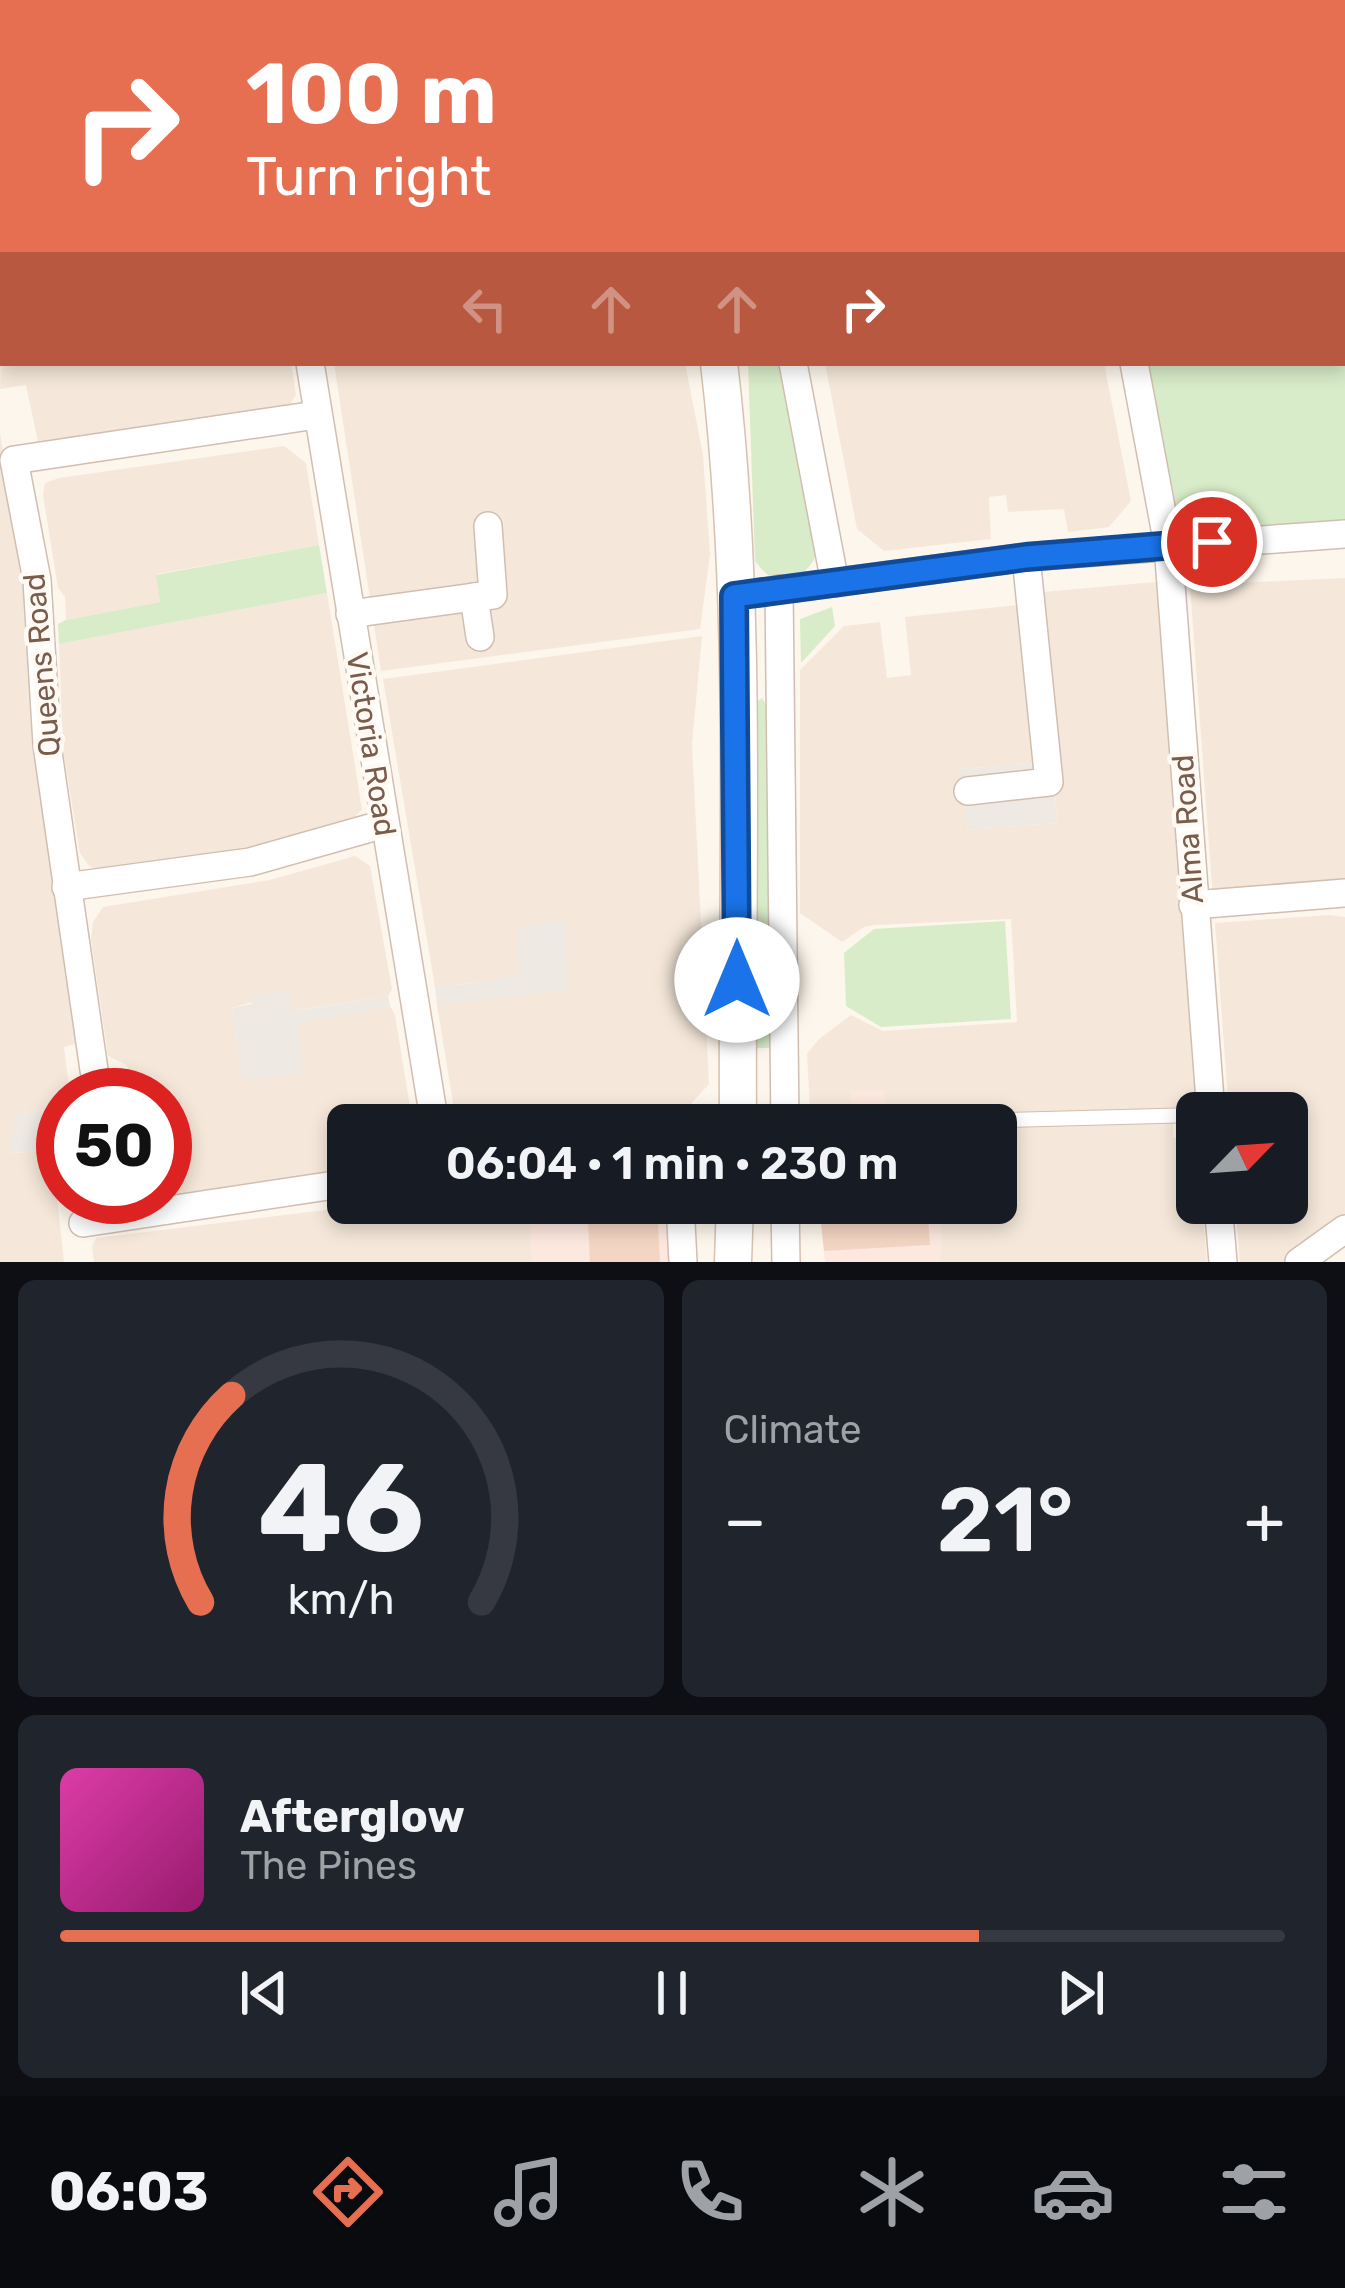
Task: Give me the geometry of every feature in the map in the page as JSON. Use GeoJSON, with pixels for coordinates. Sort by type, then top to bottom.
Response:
{"type":"FeatureCollection","features":[{"type":"Feature","properties":{"kind":"main road"},"geometry":{"type":"LineString","coordinates":[[718,366],[728,445],[734,596],[738,1104]]}},
{"type":"Feature","properties":{"kind":"main road"},"geometry":{"type":"LineString","coordinates":[[733,1262],[734,1224]]}},
{"type":"Feature","properties":{"kind":"street","name":"Victoria Road"},"geometry":{"type":"LineString","coordinates":[[310,366],[431,1104]]}},
{"type":"Feature","properties":{"kind":"street"},"geometry":{"type":"LineString","coordinates":[[794,366],[835,583]]}},
{"type":"Feature","properties":{"kind":"street","name":"Alma Road"},"geometry":{"type":"LineString","coordinates":[[1135,366],[1168,545],[1208,1092]]}},
{"type":"Feature","properties":{"kind":"street","name":"Queens Road"},"geometry":{"type":"LineString","coordinates":[[94,1068],[47,745],[37,580],[14,460],[316,415]]}},
{"type":"Feature","properties":{"kind":"street"},"geometry":{"type":"LineString","coordinates":[[350,614],[493,596],[488,526]]}},
{"type":"Feature","properties":{"kind":"street"},"geometry":{"type":"LineString","coordinates":[[734,596],[1026,557],[1345,534]]}},
{"type":"Feature","properties":{"kind":"street"},"geometry":{"type":"LineString","coordinates":[[968,791],[1048,782],[1026,557]]}},
{"type":"Feature","properties":{"kind":"street"},"geometry":{"type":"LineString","coordinates":[[779,589],[784,1104]]}},
{"type":"Feature","properties":{"kind":"street"},"geometry":{"type":"LineString","coordinates":[[474,597],[480,637]]}},
{"type":"Feature","properties":{"kind":"street"},"geometry":{"type":"LineString","coordinates":[[66,887],[250,862],[384,824]]}},
{"type":"Feature","properties":{"kind":"street"},"geometry":{"type":"LineString","coordinates":[[1193,905],[1345,893]]}},
{"type":"Feature","properties":{"kind":"street"},"geometry":{"type":"LineString","coordinates":[[192,1207],[327,1186]]}},
{"type":"Feature","properties":{"kind":"street"},"geometry":{"type":"LineString","coordinates":[[681,1224],[683,1262]]}},
{"type":"Feature","properties":{"kind":"street"},"geometry":{"type":"LineString","coordinates":[[785,1224],[786,1262]]}},
{"type":"Feature","properties":{"kind":"street"},"geometry":{"type":"LineString","coordinates":[[1220,1224],[1223,1262]]}},
{"type":"Feature","properties":{"kind":"street"},"geometry":{"type":"LineString","coordinates":[[1299,1262],[1345,1229]]}},
{"type":"Feature","properties":{"kind":"lane"},"geometry":{"type":"LineString","coordinates":[[1017,1120],[1176,1115]]}},
{"type":"Feature","properties":{"kind":"shaded area"},"geometry":{"type":"Polygon","coordinates":[[[1,366],[291,366],[296,395],[284,412],[54,447],[38,442],[26,385],[0,389],[1,366]]]}},
{"type":"Feature","properties":{"kind":"shaded area"},"geometry":{"type":"Polygon","coordinates":[[[334,366],[686,366],[703,455],[710,554],[700,629],[381,671],[334,366]]]}},
{"type":"Feature","properties":{"kind":"shaded area"},"geometry":{"type":"Polygon","coordinates":[[[826,366],[1105,366],[1131,501],[1109,527],[1068,532],[1064,509],[1008,512],[1006,495],[989,497],[991,539],[884,551],[857,529],[826,366]]]}},
{"type":"Feature","properties":{"kind":"shaded area"},"geometry":{"type":"Polygon","coordinates":[[[0,433],[26,593],[32,748],[79,1043],[64,1047],[67,1068],[36,1068],[36,1112],[16,1116],[10,1153],[36,1152],[36,1224],[60,1224],[64,1262],[0,1262],[0,433]]]}},
{"type":"Feature","properties":{"kind":"shaded area"},"geometry":{"type":"Polygon","coordinates":[[[284,446],[306,463],[319,545],[157,574],[160,602],[66,620],[43,495],[45,483],[284,446]]]}},
{"type":"Feature","properties":{"kind":"shaded area"},"geometry":{"type":"Polygon","coordinates":[[[1345,578],[1345,890],[1213,900],[1190,585],[1345,578]]]}},
{"type":"Feature","properties":{"kind":"shaded area"},"geometry":{"type":"Polygon","coordinates":[[[1156,582],[1195,1089],[1176,1092],[1173,1113],[1176,1224],[1204,1224],[1207,1262],[940,1262],[941,1224],[1017,1224],[1017,1104],[885,1104],[883,1090],[855,1104],[810,1104],[807,1054],[851,1015],[883,1031],[1017,1022],[1011,919],[875,925],[842,942],[800,913],[800,670],[844,626],[880,622],[887,678],[911,675],[905,617],[1017,605],[1040,763],[960,769],[968,830],[1057,823],[1042,592],[1156,582]]]}},
{"type":"Feature","properties":{"kind":"shaded area"},"geometry":{"type":"Polygon","coordinates":[[[327,593],[362,809],[351,822],[268,847],[103,873],[89,866],[80,853],[63,750],[59,644],[327,593]]]}},
{"type":"Feature","properties":{"kind":"shaded area"},"geometry":{"type":"Polygon","coordinates":[[[1042,605],[1057,823],[968,830],[959,769],[1040,763],[1042,605]]]}},
{"type":"Feature","properties":{"kind":"shaded area"},"geometry":{"type":"Polygon","coordinates":[[[702,636],[692,744],[709,1084],[691,1104],[453,1104],[437,1005],[567,990],[519,973],[493,981],[435,987],[383,679],[702,636]]]}},
{"type":"Feature","properties":{"kind":"shaded area"},"geometry":{"type":"Polygon","coordinates":[[[355,856],[370,866],[392,989],[388,996],[292,1011],[289,991],[232,1008],[243,1079],[297,1024],[390,1006],[410,1104],[327,1104],[327,1182],[192,1197],[192,1068],[128,1068],[108,1056],[91,939],[93,922],[103,907],[270,880],[355,856]]]}},
{"type":"Feature","properties":{"kind":"shaded area"},"geometry":{"type":"Polygon","coordinates":[[[1345,917],[1345,1217],[1285,1262],[1240,1262],[1237,1224],[1308,1224],[1308,1092],[1227,1092],[1215,923],[1345,917]]]}},
{"type":"Feature","properties":{"kind":"shaded area"},"geometry":{"type":"Polygon","coordinates":[[[564,920],[568,990],[437,1005],[435,987],[493,981],[519,973],[517,927],[564,920]]]}},
{"type":"Feature","properties":{"kind":"shaded area"},"geometry":{"type":"Polygon","coordinates":[[[289,990],[293,1011],[388,996],[390,1006],[298,1024],[303,1073],[243,1080],[232,1008],[251,1004],[253,997],[289,990]]]}},
{"type":"Feature","properties":{"kind":"shaded area"},"geometry":{"type":"Polygon","coordinates":[[[883,1090],[885,1104],[852,1104],[850,1091],[883,1090]]]}},
{"type":"Feature","properties":{"kind":"shaded area"},"geometry":{"type":"Polygon","coordinates":[[[36,1112],[36,1152],[9,1153],[16,1116],[36,1112]]]}},
{"type":"Feature","properties":{"kind":"shaded area"},"geometry":{"type":"Polygon","coordinates":[[[327,1210],[327,1224],[531,1224],[532,1262],[94,1262],[96,1238],[327,1210]]]}},
{"type":"Feature","properties":{"kind":"shaded area"},"geometry":{"type":"Polygon","coordinates":[[[531,1224],[667,1224],[670,1262],[532,1262],[531,1224]]]}},
{"type":"Feature","properties":{"kind":"shaded area"},"geometry":{"type":"Polygon","coordinates":[[[821,1224],[941,1224],[940,1262],[825,1262],[821,1224]]]}},
{"type":"Feature","properties":{"kind":"green space"},"geometry":{"type":"Polygon","coordinates":[[[748,366],[785,366],[820,547],[807,568],[792,580],[774,578],[755,561],[748,366]]]}},
{"type":"Feature","properties":{"kind":"green space"},"geometry":{"type":"Polygon","coordinates":[[[1143,366],[1345,366],[1345,530],[1182,534],[1173,525],[1143,366]]]}},
{"type":"Feature","properties":{"kind":"green space"},"geometry":{"type":"Polygon","coordinates":[[[319,545],[327,593],[59,644],[58,624],[66,620],[160,602],[156,575],[319,545]]]}},
{"type":"Feature","properties":{"kind":"green space"},"geometry":{"type":"Polygon","coordinates":[[[832,607],[835,626],[801,663],[800,619],[832,607]]]}},
{"type":"Feature","properties":{"kind":"green space"},"geometry":{"type":"Polygon","coordinates":[[[762,698],[770,711],[773,954],[756,960],[761,1026],[770,1027],[770,1048],[755,1048],[754,704],[762,698]]]}},
{"type":"Feature","properties":{"kind":"green space"},"geometry":{"type":"Polygon","coordinates":[[[1005,921],[1011,1019],[881,1027],[846,1006],[844,953],[874,929],[1005,921]]]}},
{"type":"Feature","properties":{"kind":"building"},"geometry":{"type":"Polygon","coordinates":[[[588,1224],[658,1224],[660,1262],[590,1262],[588,1224]]]}},
{"type":"Feature","properties":{"kind":"building"},"geometry":{"type":"Polygon","coordinates":[[[821,1224],[928,1224],[930,1245],[824,1251],[821,1224]]]}},
{"type":"Feature","properties":{"kind":"route"},"geometry":{"type":"LineString","coordinates":[[737,980],[734,596],[1026,557],[1212,542]]}}]}
